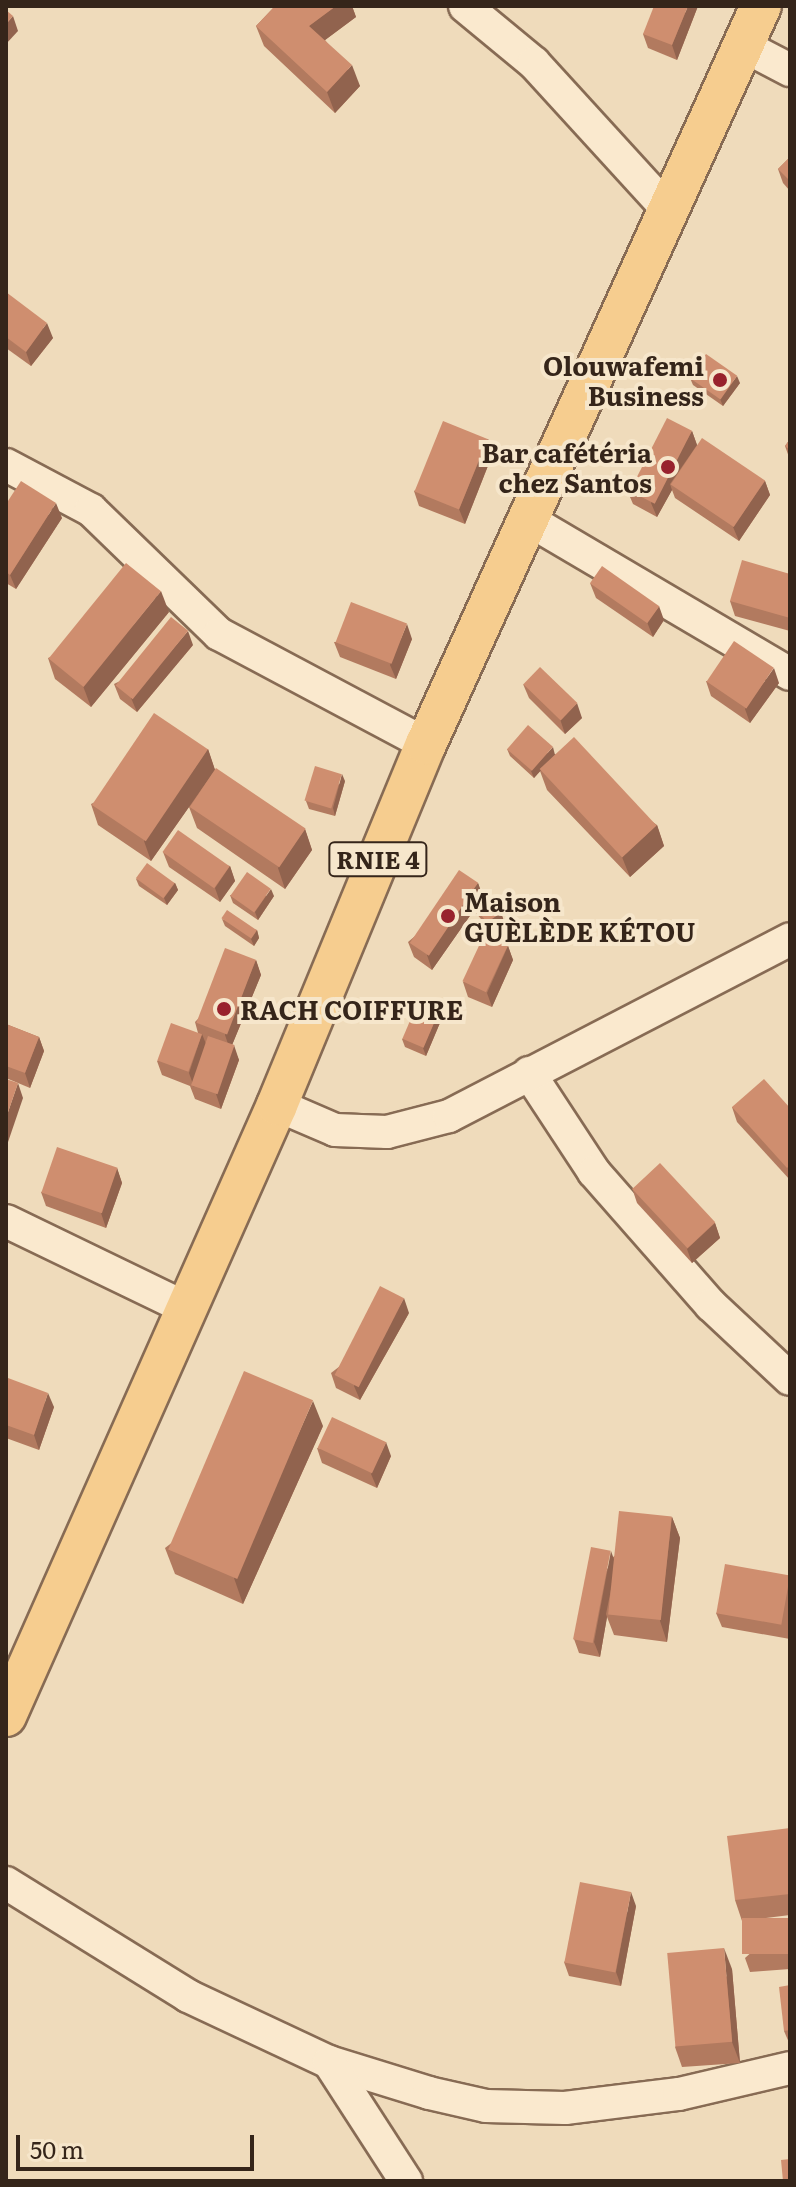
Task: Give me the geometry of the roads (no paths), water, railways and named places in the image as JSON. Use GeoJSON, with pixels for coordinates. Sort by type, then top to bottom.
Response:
{"type":"FeatureCollection","features":[{"type":"Feature","properties":{"kind":"main road","name":"RNIE 4"},"geometry":{"type":"LineString","coordinates":[[6,1716],[277,1105],[426,744],[761,6]]}},
{"type":"Feature","properties":{"kind":"street"},"geometry":{"type":"LineString","coordinates":[[465,6],[544,74],[670,212]]}},
{"type":"Feature","properties":{"kind":"street"},"geometry":{"type":"LineString","coordinates":[[744,46],[790,70]]}},
{"type":"Feature","properties":{"kind":"street"},"geometry":{"type":"LineString","coordinates":[[6,465],[91,510],[219,634],[426,744]]}},
{"type":"Feature","properties":{"kind":"street"},"geometry":{"type":"LineString","coordinates":[[527,519],[790,674]]}},
{"type":"Feature","properties":{"kind":"street"},"geometry":{"type":"LineString","coordinates":[[277,1105],[335,1130],[387,1132],[449,1116],[790,939]]}},
{"type":"Feature","properties":{"kind":"street"},"geometry":{"type":"LineString","coordinates":[[529,1073],[594,1172],[711,1305],[790,1379]]}},
{"type":"Feature","properties":{"kind":"street"},"geometry":{"type":"LineString","coordinates":[[6,1221],[188,1309]]}},
{"type":"Feature","properties":{"kind":"street"},"geometry":{"type":"LineString","coordinates":[[6,1883],[188,1996],[329,2062],[486,2106],[565,2108],[679,2094],[790,2068]]}},
{"type":"Feature","properties":{"kind":"street"},"geometry":{"type":"LineString","coordinates":[[329,2062],[406,2181]]}},
{"type":"Feature","properties":{"kind":"place","name":"Olouwafemi Business"},"geometry":{"type":"Point","coordinates":[720,380]}},
{"type":"Feature","properties":{"kind":"place","name":"Bar cafétéria chez Santos"},"geometry":{"type":"Point","coordinates":[668,467]}},
{"type":"Feature","properties":{"kind":"place","name":"Maison GUÈLÈDE KÉTOU"},"geometry":{"type":"Point","coordinates":[448,916]}},
{"type":"Feature","properties":{"kind":"place","name":"RACH COIFFURE"},"geometry":{"type":"Point","coordinates":[224,1009]}}]}
